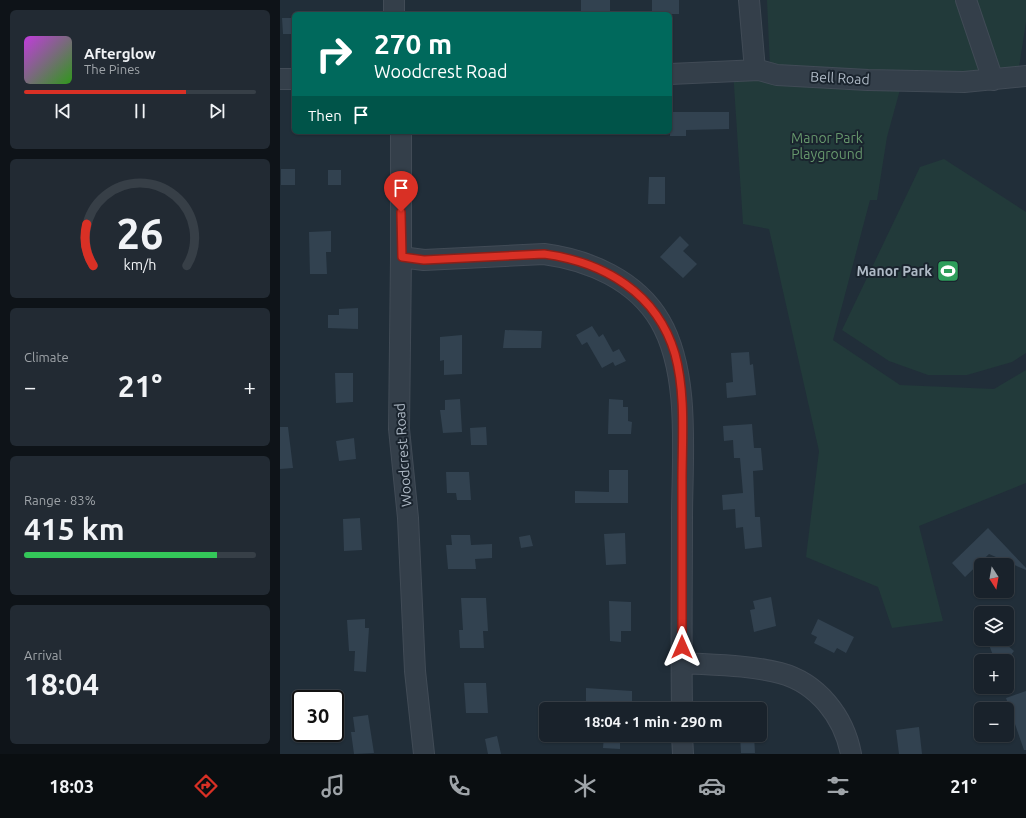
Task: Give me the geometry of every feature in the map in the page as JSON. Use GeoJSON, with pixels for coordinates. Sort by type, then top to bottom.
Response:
{"type":"FeatureCollection","features":[{"type":"Feature","properties":{"kind":"street"},"geometry":{"type":"LineString","coordinates":[[394,0],[394,12]]}},
{"type":"Feature","properties":{"kind":"street"},"geometry":{"type":"LineString","coordinates":[[749,0],[755,70]]}},
{"type":"Feature","properties":{"kind":"street"},"geometry":{"type":"LineString","coordinates":[[966,0],[1010,78]]}},
{"type":"Feature","properties":{"kind":"street","name":"Bell Road"},"geometry":{"type":"LineString","coordinates":[[672,74],[755,70],[777,74],[868,80],[964,82],[1010,78]]}},
{"type":"Feature","properties":{"kind":"street"},"geometry":{"type":"LineString","coordinates":[[280,79],[292,79]]}},
{"type":"Feature","properties":{"kind":"street","name":"Woodcrest Road"},"geometry":{"type":"LineString","coordinates":[[401,134],[402,257],[399,429],[408,518],[415,671],[424,754]]}},
{"type":"Feature","properties":{"kind":"street"},"geometry":{"type":"LineString","coordinates":[[402,257],[424,260],[544,254],[584,262],[611,274],[630,287],[647,303],[660,320],[670,340],[675,355],[682,409],[682,702]]}},
{"type":"Feature","properties":{"kind":"street"},"geometry":{"type":"LineString","coordinates":[[682,663],[778,672],[807,685],[823,698],[836,714],[849,743],[851,754]]}},
{"type":"Feature","properties":{"kind":"street"},"geometry":{"type":"LineString","coordinates":[[682,742],[683,754]]}},
{"type":"Feature","properties":{"kind":"green space","name":"Manor Park Playground"},"geometry":{"type":"Polygon","coordinates":[[[767,0],[1026,0],[1026,22],[1018,74],[901,86],[887,137],[877,200],[870,200],[833,340],[900,385],[994,389],[1026,370],[1026,483],[919,526],[943,621],[892,628],[878,587],[806,557],[819,451],[769,229],[743,224],[733,70],[770,68],[767,0]]]}},
{"type":"Feature","properties":{"kind":"green space","name":"Manor Park"},"geometry":{"type":"Polygon","coordinates":[[[944,159],[1026,212],[1026,353],[1012,362],[967,375],[928,375],[889,361],[842,330],[920,167],[944,159]]]}},
{"type":"Feature","properties":{"kind":"building"},"geometry":{"type":"Polygon","coordinates":[[[581,0],[610,0],[610,12],[581,12],[581,0]]]}},
{"type":"Feature","properties":{"kind":"building"},"geometry":{"type":"Polygon","coordinates":[[[652,0],[679,0],[679,14],[672,14],[672,12],[652,12],[652,0]]]}},
{"type":"Feature","properties":{"kind":"building"},"geometry":{"type":"Polygon","coordinates":[[[282,18],[292,18],[292,34],[283,34],[282,18]]]}},
{"type":"Feature","properties":{"kind":"building"},"geometry":{"type":"Polygon","coordinates":[[[672,112],[729,112],[729,129],[686,130],[686,136],[670,136],[670,134],[672,134],[672,112]]]}},
{"type":"Feature","properties":{"kind":"building"},"geometry":{"type":"Polygon","coordinates":[[[281,169],[295,169],[295,185],[281,185],[281,169]]]}},
{"type":"Feature","properties":{"kind":"building"},"geometry":{"type":"Polygon","coordinates":[[[328,170],[341,170],[341,185],[328,185],[328,170]]]}},
{"type":"Feature","properties":{"kind":"building"},"geometry":{"type":"Polygon","coordinates":[[[649,177],[665,177],[665,204],[648,204],[649,177]]]}},
{"type":"Feature","properties":{"kind":"building"},"geometry":{"type":"Polygon","coordinates":[[[331,231],[331,252],[326,252],[327,274],[310,274],[309,232],[331,231]]]}},
{"type":"Feature","properties":{"kind":"building"},"geometry":{"type":"Polygon","coordinates":[[[680,236],[689,245],[683,251],[697,264],[683,278],[660,257],[680,236]]]}},
{"type":"Feature","properties":{"kind":"building"},"geometry":{"type":"Polygon","coordinates":[[[358,308],[358,329],[328,328],[328,315],[339,315],[339,309],[358,308]]]}},
{"type":"Feature","properties":{"kind":"building"},"geometry":{"type":"Polygon","coordinates":[[[592,326],[599,337],[603,334],[613,352],[619,349],[626,361],[615,366],[613,362],[602,368],[587,342],[582,345],[576,335],[592,326]]]}},
{"type":"Feature","properties":{"kind":"building"},"geometry":{"type":"Polygon","coordinates":[[[505,330],[542,331],[541,348],[503,348],[505,330]]]}},
{"type":"Feature","properties":{"kind":"building"},"geometry":{"type":"Polygon","coordinates":[[[462,335],[462,374],[444,375],[444,360],[440,361],[440,337],[462,335]]]}},
{"type":"Feature","properties":{"kind":"building"},"geometry":{"type":"Polygon","coordinates":[[[749,352],[750,365],[753,364],[756,395],[727,398],[726,383],[733,382],[731,353],[749,352]]]}},
{"type":"Feature","properties":{"kind":"building"},"geometry":{"type":"Polygon","coordinates":[[[335,373],[353,373],[353,402],[336,403],[335,373]]]}},
{"type":"Feature","properties":{"kind":"building"},"geometry":{"type":"Polygon","coordinates":[[[460,399],[462,432],[443,433],[440,410],[445,410],[445,400],[460,399]]]}},
{"type":"Feature","properties":{"kind":"building"},"geometry":{"type":"Polygon","coordinates":[[[609,399],[623,400],[623,407],[628,407],[628,421],[632,422],[631,434],[608,434],[609,399]]]}},
{"type":"Feature","properties":{"kind":"building"},"geometry":{"type":"Polygon","coordinates":[[[752,424],[754,448],[761,448],[763,470],[753,471],[755,517],[760,517],[762,547],[745,549],[743,527],[736,528],[735,509],[723,510],[722,495],[743,493],[740,458],[734,458],[733,440],[724,441],[723,426],[752,424]]]}},
{"type":"Feature","properties":{"kind":"building"},"geometry":{"type":"Polygon","coordinates":[[[280,427],[288,427],[293,468],[280,469],[280,427]]]}},
{"type":"Feature","properties":{"kind":"building"},"geometry":{"type":"Polygon","coordinates":[[[486,427],[487,445],[471,445],[470,428],[486,427]]]}},
{"type":"Feature","properties":{"kind":"building"},"geometry":{"type":"Polygon","coordinates":[[[354,438],[356,459],[339,461],[336,441],[354,438]]]}},
{"type":"Feature","properties":{"kind":"building"},"geometry":{"type":"Polygon","coordinates":[[[609,470],[628,470],[628,503],[575,503],[575,491],[609,492],[609,470]]]}},
{"type":"Feature","properties":{"kind":"building"},"geometry":{"type":"Polygon","coordinates":[[[446,472],[469,472],[471,500],[457,500],[456,493],[447,493],[446,472]]]}},
{"type":"Feature","properties":{"kind":"building"},"geometry":{"type":"Polygon","coordinates":[[[360,518],[362,550],[344,551],[343,519],[360,518]]]}},
{"type":"Feature","properties":{"kind":"building"},"geometry":{"type":"Polygon","coordinates":[[[988,528],[1026,568],[1026,570],[1014,565],[1014,558],[998,558],[989,554],[985,558],[974,558],[974,568],[965,577],[952,563],[988,528]]]}},
{"type":"Feature","properties":{"kind":"building"},"geometry":{"type":"Polygon","coordinates":[[[625,533],[626,564],[606,565],[604,534],[625,533]]]}},
{"type":"Feature","properties":{"kind":"building"},"geometry":{"type":"Polygon","coordinates":[[[451,535],[470,535],[471,545],[492,544],[492,558],[475,559],[476,569],[448,569],[446,545],[452,545],[451,535]]]}},
{"type":"Feature","properties":{"kind":"building"},"geometry":{"type":"Polygon","coordinates":[[[530,535],[533,546],[521,548],[519,537],[530,535]]]}},
{"type":"Feature","properties":{"kind":"building"},"geometry":{"type":"Polygon","coordinates":[[[771,597],[776,626],[754,632],[750,610],[755,609],[753,601],[771,597]]]}},
{"type":"Feature","properties":{"kind":"building"},"geometry":{"type":"Polygon","coordinates":[[[461,598],[486,598],[488,631],[483,631],[484,648],[460,648],[459,630],[463,630],[461,598]]]}},
{"type":"Feature","properties":{"kind":"building"},"geometry":{"type":"Polygon","coordinates":[[[609,601],[631,602],[631,631],[621,631],[621,642],[610,641],[609,601]]]}},
{"type":"Feature","properties":{"kind":"building"},"geometry":{"type":"Polygon","coordinates":[[[365,619],[365,628],[369,628],[366,672],[354,671],[355,651],[349,651],[347,620],[365,619]]]}},
{"type":"Feature","properties":{"kind":"building"},"geometry":{"type":"Polygon","coordinates":[[[818,619],[854,637],[846,653],[837,648],[834,653],[814,643],[817,637],[811,634],[818,619]]]}},
{"type":"Feature","properties":{"kind":"building"},"geometry":{"type":"Polygon","coordinates":[[[990,646],[1008,646],[1014,651],[1012,654],[992,654],[990,646]]]}},
{"type":"Feature","properties":{"kind":"building"},"geometry":{"type":"Polygon","coordinates":[[[464,683],[486,683],[488,713],[466,713],[464,683]]]}},
{"type":"Feature","properties":{"kind":"building"},"geometry":{"type":"Polygon","coordinates":[[[586,688],[632,691],[632,702],[586,702],[586,688]]]}},
{"type":"Feature","properties":{"kind":"building"},"geometry":{"type":"Polygon","coordinates":[[[1026,691],[1026,750],[1024,750],[1014,721],[1014,702],[1007,702],[1006,698],[1026,691]]]}},
{"type":"Feature","properties":{"kind":"building"},"geometry":{"type":"Polygon","coordinates":[[[368,715],[374,753],[354,754],[351,732],[355,732],[353,717],[368,715]]]}},
{"type":"Feature","properties":{"kind":"building"},"geometry":{"type":"Polygon","coordinates":[[[919,727],[922,754],[899,754],[896,730],[919,727]]]}},
{"type":"Feature","properties":{"kind":"building"},"geometry":{"type":"Polygon","coordinates":[[[497,736],[501,754],[488,754],[485,739],[497,736]]]}},
{"type":"Feature","properties":{"kind":"building"},"geometry":{"type":"Polygon","coordinates":[[[603,742],[620,742],[620,749],[603,748],[603,742]]]}},
{"type":"Feature","properties":{"kind":"building"},"geometry":{"type":"Polygon","coordinates":[[[740,742],[754,742],[755,753],[741,753],[740,742]]]}},
{"type":"Feature","properties":{"kind":"place","name":"Manor Park"},"geometry":{"type":"Point","coordinates":[948,271]}},
{"type":"Feature","properties":{"kind":"route"},"geometry":{"type":"LineString","coordinates":[[401,212],[402,257],[424,260],[544,254],[584,262],[611,274],[630,287],[647,303],[660,320],[670,340],[675,355],[682,409],[682,647]]}}]}
